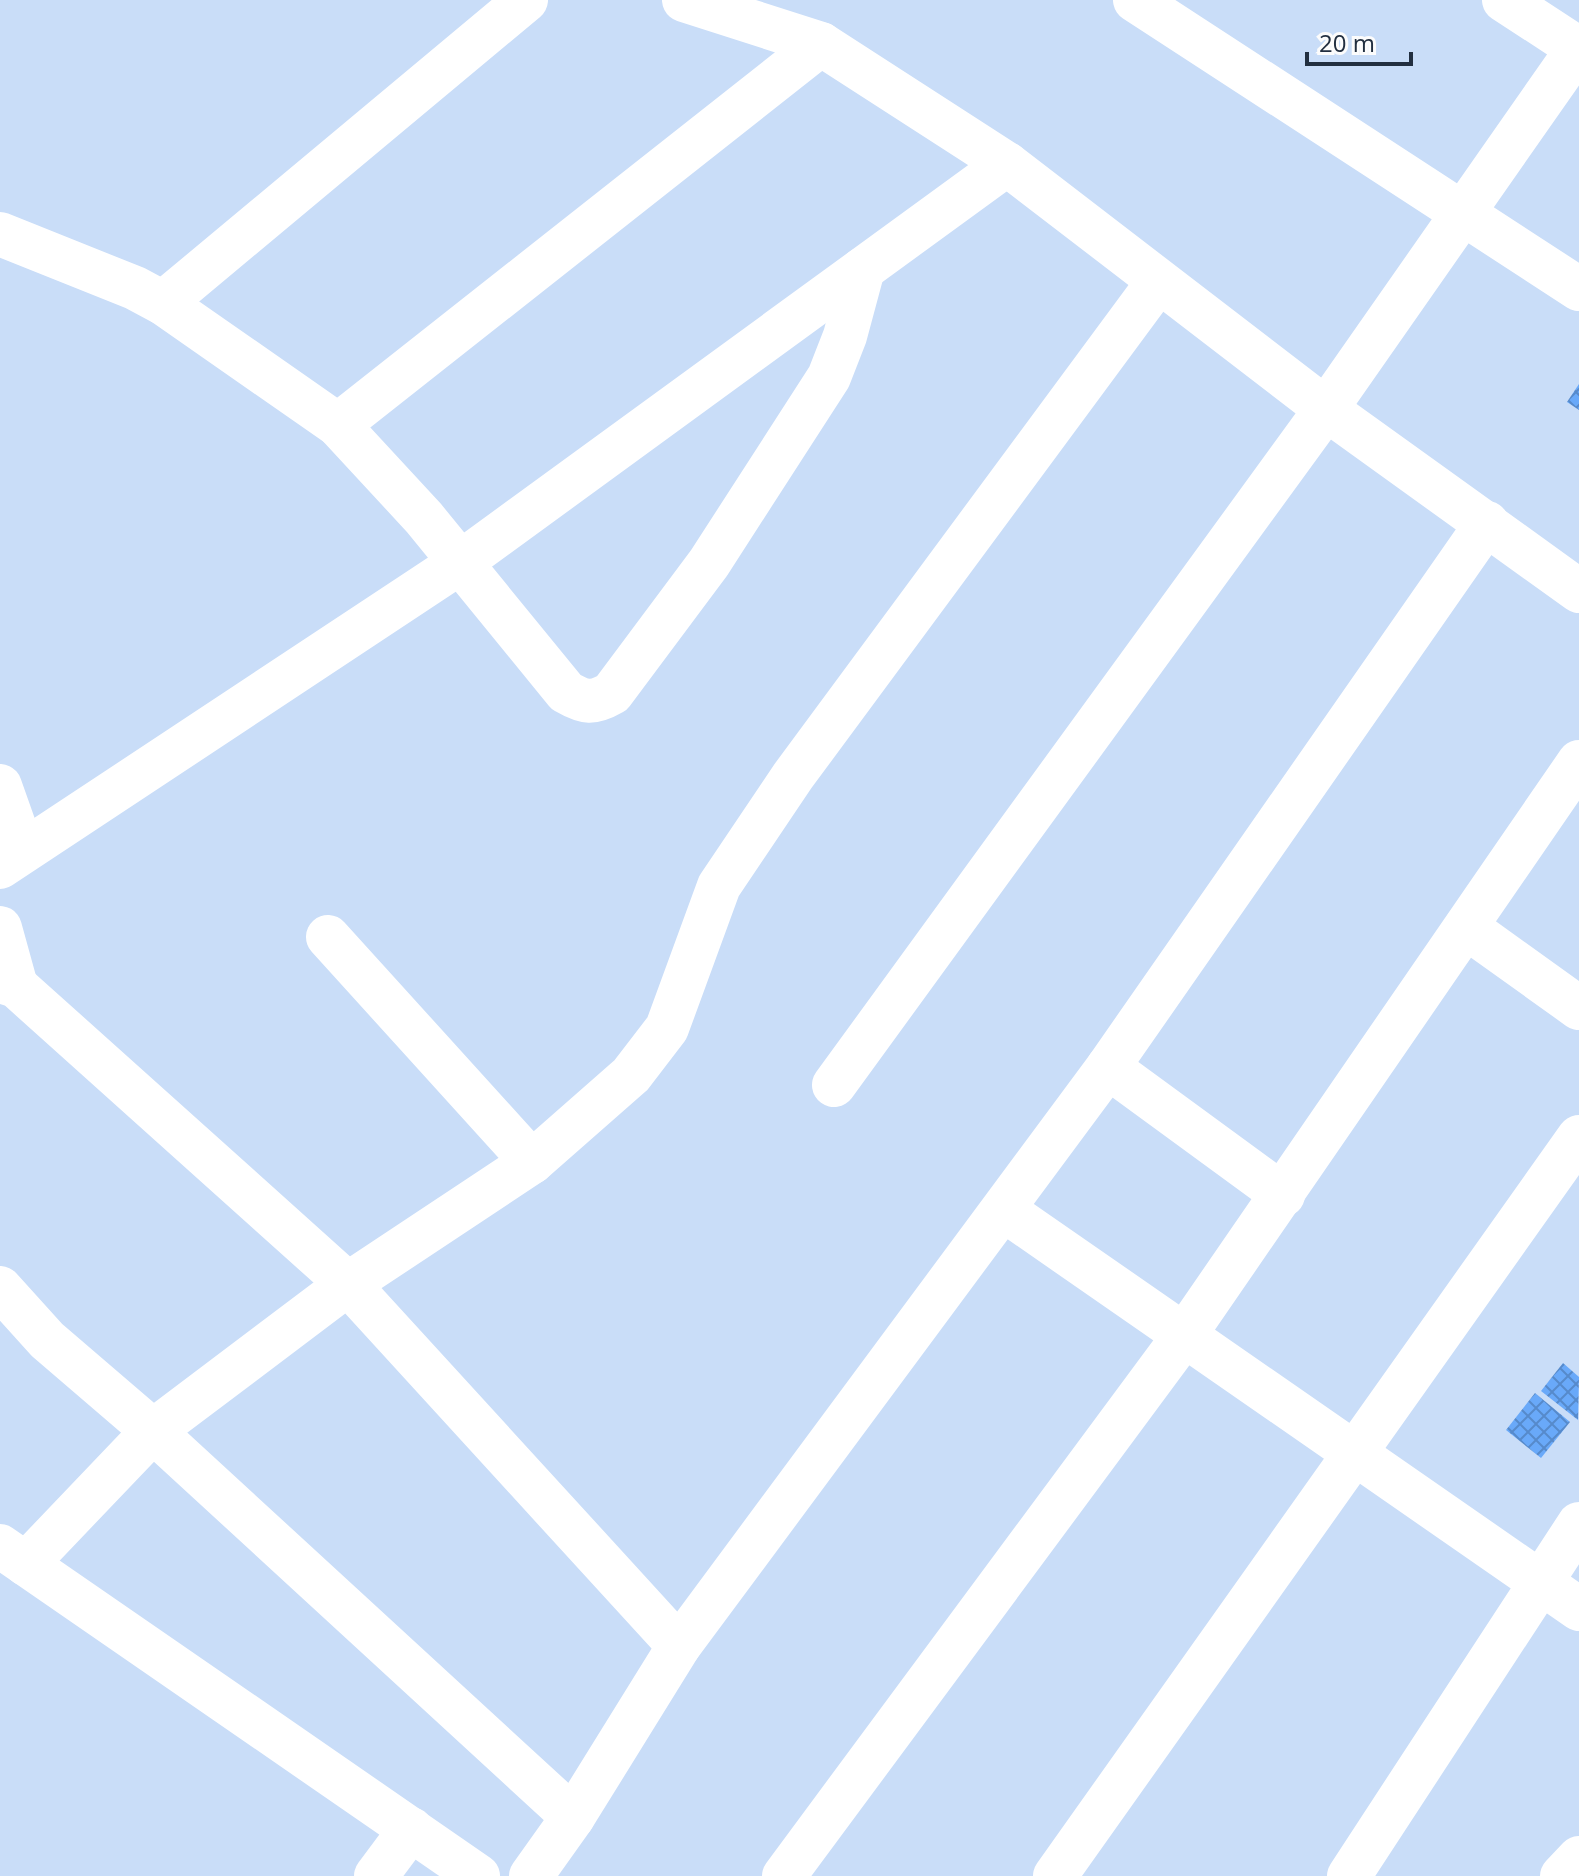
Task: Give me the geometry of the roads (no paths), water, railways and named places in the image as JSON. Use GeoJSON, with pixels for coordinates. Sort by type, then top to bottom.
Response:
{"type":"FeatureCollection","features":[{"type":"Feature","properties":{"kind":"street"},"geometry":{"type":"LineString","coordinates":[[163,303],[526,0]]}},
{"type":"Feature","properties":{"kind":"street"},"geometry":{"type":"LineString","coordinates":[[684,0],[821,44],[1007,164],[1326,409],[1579,591]]}},
{"type":"Feature","properties":{"kind":"street"},"geometry":{"type":"LineString","coordinates":[[1135,0],[1579,289]]}},
{"type":"Feature","properties":{"kind":"street"},"geometry":{"type":"LineString","coordinates":[[834,1085],[1326,409],[1579,48],[1504,0]]}},
{"type":"Feature","properties":{"kind":"street"},"geometry":{"type":"LineString","coordinates":[[338,425],[821,44]]}},
{"type":"Feature","properties":{"kind":"street"},"geometry":{"type":"LineString","coordinates":[[0,786],[12,859],[461,562],[1007,164]]}},
{"type":"Feature","properties":{"kind":"street"},"geometry":{"type":"LineString","coordinates":[[0,234],[163,303],[338,425],[461,562],[566,692],[582,701],[596,703],[612,693],[709,563],[829,377],[845,336],[863,269]]}},
{"type":"Feature","properties":{"kind":"street"},"geometry":{"type":"LineString","coordinates":[[478,1876],[13,1555],[153,1431],[348,1284],[532,1162],[631,1075],[667,1028],[719,886],[793,776],[1158,282]]}},
{"type":"Feature","properties":{"kind":"street"},"geometry":{"type":"LineString","coordinates":[[531,1876],[573,1817],[679,1646],[1108,1067],[1487,523]]}},
{"type":"Feature","properties":{"kind":"street"},"geometry":{"type":"LineString","coordinates":[[784,1876],[1186,1333],[1579,762]]}},
{"type":"Feature","properties":{"kind":"street"},"geometry":{"type":"LineString","coordinates":[[1466,927],[1579,1008]]}},
{"type":"Feature","properties":{"kind":"street"},"geometry":{"type":"LineString","coordinates":[[0,928],[8,984],[348,1284],[679,1646]]}},
{"type":"Feature","properties":{"kind":"street"},"geometry":{"type":"LineString","coordinates":[[328,937],[532,1162]]}},
{"type":"Feature","properties":{"kind":"street"},"geometry":{"type":"LineString","coordinates":[[1108,1067],[1283,1195]]}},
{"type":"Feature","properties":{"kind":"street"},"geometry":{"type":"LineString","coordinates":[[1055,1876],[1579,1137]]}},
{"type":"Feature","properties":{"kind":"street"},"geometry":{"type":"LineString","coordinates":[[1004,1210],[1186,1333],[1579,1609]]}},
{"type":"Feature","properties":{"kind":"street"},"geometry":{"type":"LineString","coordinates":[[0,1288],[47,1340],[153,1431],[573,1817]]}},
{"type":"Feature","properties":{"kind":"street"},"geometry":{"type":"LineString","coordinates":[[1349,1876],[1579,1524]]}},
{"type":"Feature","properties":{"kind":"street"},"geometry":{"type":"LineString","coordinates":[[376,1876],[411,1829]]}},
{"type":"Feature","properties":{"kind":"street"},"geometry":{"type":"LineString","coordinates":[[1562,1876],[1579,1858]]}}]}
